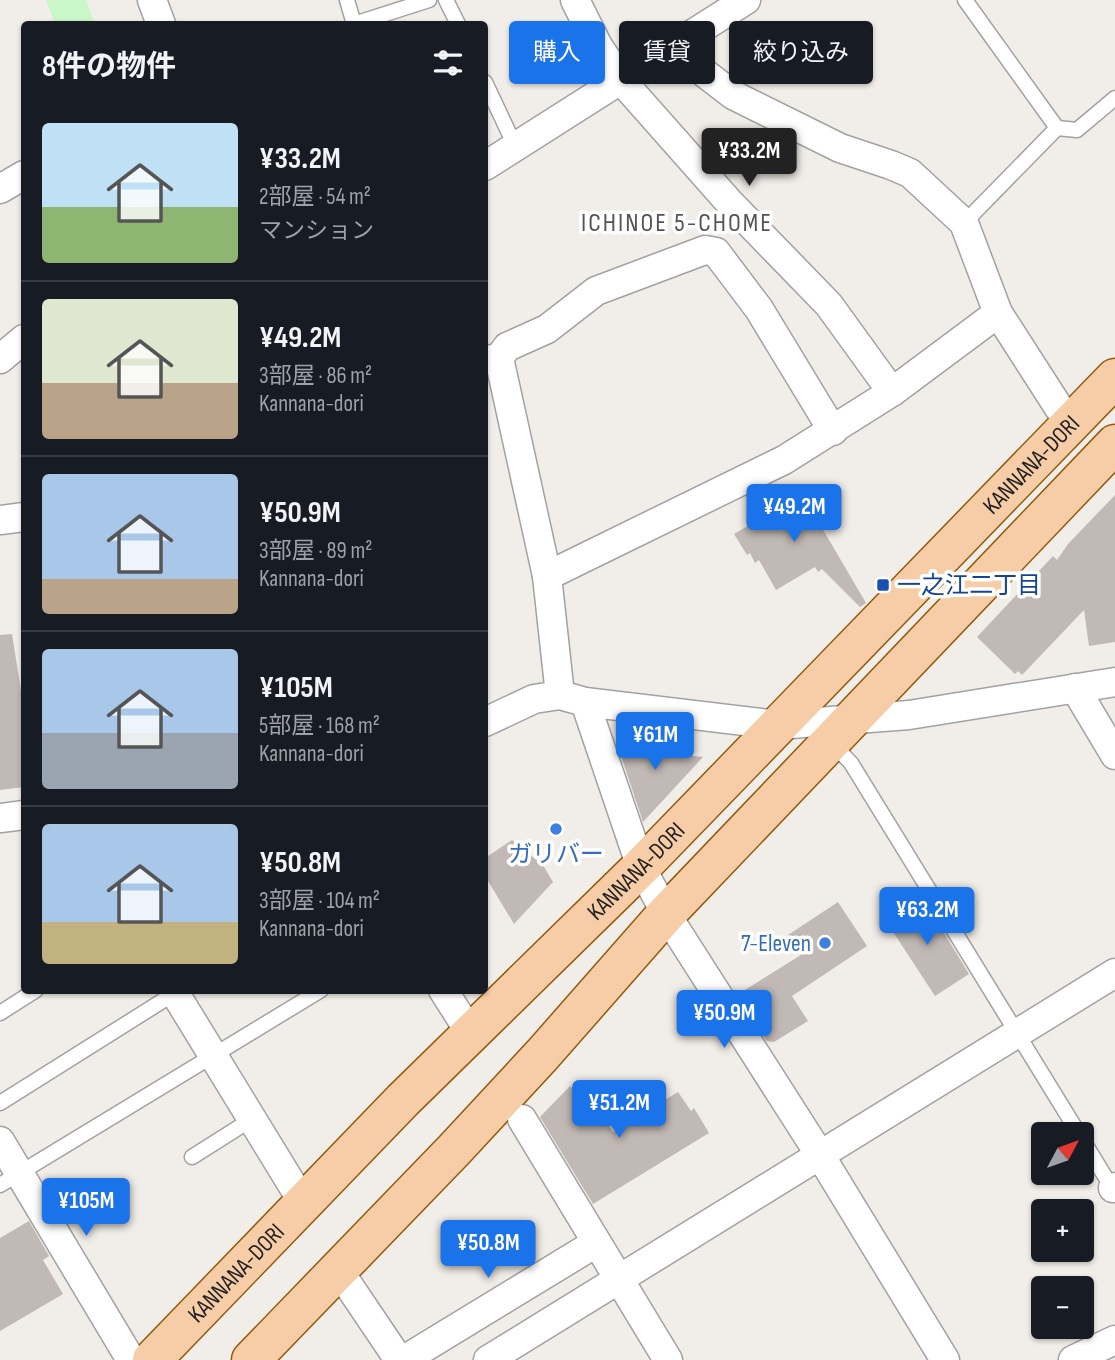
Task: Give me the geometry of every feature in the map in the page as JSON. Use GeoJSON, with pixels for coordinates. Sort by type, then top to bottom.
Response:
{"type":"FeatureCollection","features":[{"type":"Feature","properties":{"kind":"main road","name":"KANNANA-DORI"},"geometry":{"type":"LineString","coordinates":[[152,1360],[471,1034],[641,867],[1115,378]]}},
{"type":"Feature","properties":{"kind":"main road","name":"KANNANA-DORI"},"geometry":{"type":"LineString","coordinates":[[251,1360],[339,1271],[543,1054],[666,914],[1113,449]]}},
{"type":"Feature","properties":{"kind":"street"},"geometry":{"type":"LineString","coordinates":[[152,0],[160,21]]}},
{"type":"Feature","properties":{"kind":"street"},"geometry":{"type":"LineString","coordinates":[[575,0],[598,46],[619,77]]}},
{"type":"Feature","properties":{"kind":"street"},"geometry":{"type":"LineString","coordinates":[[714,21],[746,0]]}},
{"type":"Feature","properties":{"kind":"street"},"geometry":{"type":"LineString","coordinates":[[488,164],[619,81]]}},
{"type":"Feature","properties":{"kind":"street"},"geometry":{"type":"LineString","coordinates":[[715,81],[733,95],[840,148],[910,173],[964,223],[998,313],[1070,425]]}},
{"type":"Feature","properties":{"kind":"street"},"geometry":{"type":"LineString","coordinates":[[625,84],[729,202],[829,305],[892,392]]}},
{"type":"Feature","properties":{"kind":"street"},"geometry":{"type":"LineString","coordinates":[[0,188],[21,177]]}},
{"type":"Feature","properties":{"kind":"street"},"geometry":{"type":"LineString","coordinates":[[833,431],[759,309],[716,252],[705,250],[596,290],[547,330],[507,347],[492,359],[547,576],[572,699],[641,867],[666,914],[820,1155],[945,1360]]}},
{"type":"Feature","properties":{"kind":"street"},"geometry":{"type":"LineString","coordinates":[[547,576],[784,460],[892,392],[998,313]]}},
{"type":"Feature","properties":{"kind":"street"},"geometry":{"type":"LineString","coordinates":[[0,359],[21,342]]}},
{"type":"Feature","properties":{"kind":"street"},"geometry":{"type":"LineString","coordinates":[[0,520],[21,517]]}},
{"type":"Feature","properties":{"kind":"street"},"geometry":{"type":"LineString","coordinates":[[488,721],[534,699],[572,699],[841,732],[909,715],[1115,681]]}},
{"type":"Feature","properties":{"kind":"street"},"geometry":{"type":"LineString","coordinates":[[1075,688],[1115,755]]}},
{"type":"Feature","properties":{"kind":"street"},"geometry":{"type":"LineString","coordinates":[[0,818],[21,815]]}},
{"type":"Feature","properties":{"kind":"street"},"geometry":{"type":"LineString","coordinates":[[488,1360],[1115,973]]}},
{"type":"Feature","properties":{"kind":"street"},"geometry":{"type":"LineString","coordinates":[[175,994],[304,1204]]}},
{"type":"Feature","properties":{"kind":"street"},"geometry":{"type":"LineString","coordinates":[[446,994],[471,1034]]}},
{"type":"Feature","properties":{"kind":"street"},"geometry":{"type":"LineString","coordinates":[[522,1119],[668,1360]]}},
{"type":"Feature","properties":{"kind":"street"},"geometry":{"type":"LineString","coordinates":[[0,1141],[10,1180],[131,1360]]}},
{"type":"Feature","properties":{"kind":"street"},"geometry":{"type":"LineString","coordinates":[[404,1360],[596,1243]]}},
{"type":"Feature","properties":{"kind":"street"},"geometry":{"type":"LineString","coordinates":[[339,1271],[399,1360]]}},
{"type":"Feature","properties":{"kind":"street"},"geometry":{"type":"LineString","coordinates":[[1073,1360],[1115,1340]]}},
{"type":"Feature","properties":{"kind":"lane"},"geometry":{"type":"LineString","coordinates":[[347,0],[353,21]]}},
{"type":"Feature","properties":{"kind":"lane"},"geometry":{"type":"LineString","coordinates":[[363,21],[429,0]]}},
{"type":"Feature","properties":{"kind":"lane"},"geometry":{"type":"LineString","coordinates":[[446,0],[456,21]]}},
{"type":"Feature","properties":{"kind":"lane"},"geometry":{"type":"LineString","coordinates":[[965,0],[1057,128],[1077,130],[1115,98]]}},
{"type":"Feature","properties":{"kind":"lane"},"geometry":{"type":"LineString","coordinates":[[488,88],[515,146]]}},
{"type":"Feature","properties":{"kind":"lane"},"geometry":{"type":"LineString","coordinates":[[964,223],[1057,128]]}},
{"type":"Feature","properties":{"kind":"lane"},"geometry":{"type":"LineString","coordinates":[[841,732],[851,763],[1072,1122]]}},
{"type":"Feature","properties":{"kind":"lane"},"geometry":{"type":"LineString","coordinates":[[0,1013],[30,994]]}},
{"type":"Feature","properties":{"kind":"lane"},"geometry":{"type":"LineString","coordinates":[[0,1102],[171,994]]}},
{"type":"Feature","properties":{"kind":"lane"},"geometry":{"type":"LineString","coordinates":[[10,1180],[314,994]]}},
{"type":"Feature","properties":{"kind":"lane"},"geometry":{"type":"LineString","coordinates":[[191,1157],[252,1119]]}},
{"type":"Feature","properties":{"kind":"lane"},"geometry":{"type":"LineString","coordinates":[[1094,1158],[1114,1189]]}},
{"type":"Feature","properties":{"kind":"green space"},"geometry":{"type":"Polygon","coordinates":[[[46,0],[86,0],[94,21],[54,21],[46,0]]]}},
{"type":"Feature","properties":{"kind":"building"},"geometry":{"type":"Polygon","coordinates":[[[798,487],[866,603],[860,607],[822,569],[818,572],[815,567],[776,590],[759,560],[755,563],[750,553],[747,555],[734,534],[758,520],[754,513],[798,487]]]}},
{"type":"Feature","properties":{"kind":"building"},"geometry":{"type":"Polygon","coordinates":[[[1115,495],[1115,642],[1089,646],[1084,610],[1022,675],[1018,671],[1015,674],[977,637],[1053,556],[1057,560],[1068,544],[1115,495]]]}},
{"type":"Feature","properties":{"kind":"building"},"geometry":{"type":"Polygon","coordinates":[[[12,634],[21,691],[21,787],[0,790],[0,635],[12,634]]]}},
{"type":"Feature","properties":{"kind":"building"},"geometry":{"type":"Polygon","coordinates":[[[632,741],[684,748],[684,755],[703,757],[643,822],[618,747],[630,748],[632,741]]]}},
{"type":"Feature","properties":{"kind":"building"},"geometry":{"type":"Polygon","coordinates":[[[512,840],[543,865],[553,882],[514,924],[488,881],[488,856],[512,840]]]}},
{"type":"Feature","properties":{"kind":"building"},"geometry":{"type":"Polygon","coordinates":[[[915,897],[930,921],[935,918],[969,974],[935,996],[884,918],[915,897]]]}},
{"type":"Feature","properties":{"kind":"building"},"geometry":{"type":"Polygon","coordinates":[[[838,902],[867,946],[792,996],[808,1021],[774,1042],[767,1041],[740,993],[801,955],[788,935],[838,902]]]}},
{"type":"Feature","properties":{"kind":"building"},"geometry":{"type":"Polygon","coordinates":[[[570,1086],[600,1114],[613,1132],[678,1092],[691,1111],[694,1108],[709,1133],[593,1204],[540,1117],[570,1086]]]}},
{"type":"Feature","properties":{"kind":"building"},"geometry":{"type":"Polygon","coordinates":[[[29,1221],[49,1256],[43,1260],[63,1294],[0,1331],[0,1238],[29,1221]]]}},
{"type":"Feature","properties":{"kind":"place","name":"一之江二丁目"},"geometry":{"type":"Point","coordinates":[883,585]}},
{"type":"Feature","properties":{"kind":"place","name":"ガリバー"},"geometry":{"type":"Point","coordinates":[556,829]}},
{"type":"Feature","properties":{"kind":"place","name":"7-Eleven"},"geometry":{"type":"Point","coordinates":[825,943]}},
{"type":"Feature","properties":{"kind":"district","name":"ICHINOE 5-CHOME"},"geometry":{"type":"Point","coordinates":[677,223]}}]}
